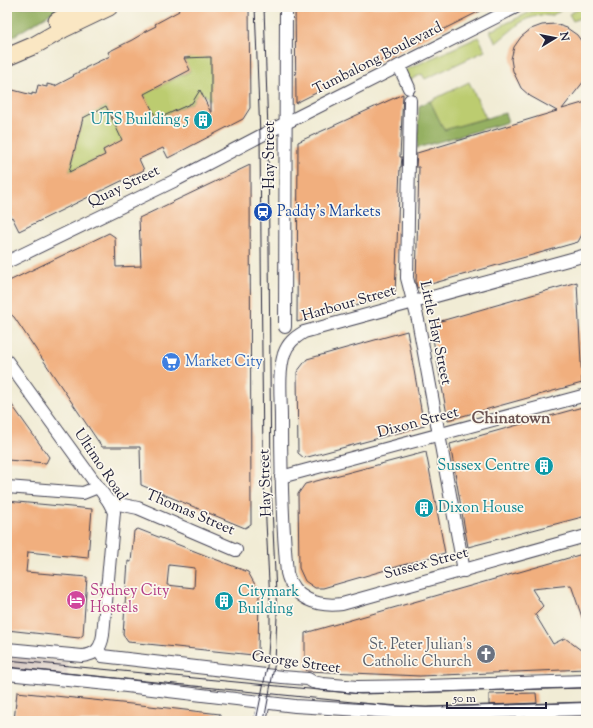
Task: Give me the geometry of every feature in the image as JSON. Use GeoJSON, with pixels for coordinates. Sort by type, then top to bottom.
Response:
{"type":"FeatureCollection","features":[{"type":"Feature","properties":{"kind":"street"},"geometry":{"type":"LineString","coordinates":[[7,54],[31,36],[81,7]]}},
{"type":"Feature","properties":{"kind":"street"},"geometry":{"type":"LineString","coordinates":[[7,57],[35,45],[63,29],[109,7]]}},
{"type":"Feature","properties":{"kind":"street","name":"Hay Street"},"geometry":{"type":"LineString","coordinates":[[285,327],[286,7]]}},
{"type":"Feature","properties":{"kind":"street","name":"Tumbalong Boulevard"},"geometry":{"type":"LineString","coordinates":[[254,140],[516,7]]}},
{"type":"Feature","properties":{"kind":"street","name":"Little Hay Street"},"geometry":{"type":"LineString","coordinates":[[398,66],[409,94],[407,278],[418,320],[464,571]]}},
{"type":"Feature","properties":{"kind":"street","name":"Quay Street"},"geometry":{"type":"LineString","coordinates":[[7,262],[190,173],[254,140]]}},
{"type":"Feature","properties":{"kind":"street"},"geometry":{"type":"LineString","coordinates":[[586,255],[586,265]]}},
{"type":"Feature","properties":{"kind":"street","name":"Harbour Street"},"geometry":{"type":"LineString","coordinates":[[280,392],[282,361],[287,346],[295,337],[304,332],[586,255]]}},
{"type":"Feature","properties":{"kind":"street","name":"Ultimo Road"},"geometry":{"type":"LineString","coordinates":[[7,361],[109,502],[114,512],[103,635],[98,649]]}},
{"type":"Feature","properties":{"kind":"street","name":"Hay Street"},"geometry":{"type":"LineString","coordinates":[[280,392],[281,477],[287,573]]}},
{"type":"Feature","properties":{"kind":"street","name":"Dixon Street"},"geometry":{"type":"LineString","coordinates":[[281,477],[586,395]]}},
{"type":"Feature","properties":{"kind":"street"},"geometry":{"type":"LineString","coordinates":[[7,487],[83,494],[98,487]]}},
{"type":"Feature","properties":{"kind":"street","name":"Thomas Street"},"geometry":{"type":"LineString","coordinates":[[109,502],[138,508],[236,550]]}},
{"type":"Feature","properties":{"kind":"street","name":"Sussex Street"},"geometry":{"type":"LineString","coordinates":[[287,573],[289,582],[296,591],[310,600],[321,605],[342,604],[586,536]]}},
{"type":"Feature","properties":{"kind":"street"},"geometry":{"type":"LineString","coordinates":[[7,649],[79,656],[89,655],[98,649]]}},
{"type":"Feature","properties":{"kind":"street","name":"George Street"},"geometry":{"type":"LineString","coordinates":[[98,649],[102,656],[308,679],[313,682],[324,684],[357,687],[586,681]]}},
{"type":"Feature","properties":{"kind":"street"},"geometry":{"type":"LineString","coordinates":[[7,674],[118,685],[295,706],[426,714],[586,709]]}},
{"type":"Feature","properties":{"kind":"street"},"geometry":{"type":"LineString","coordinates":[[260,721],[264,702]]}},
{"type":"Feature","properties":{"kind":"shaded area"},"geometry":{"type":"Polygon","coordinates":[[[7,656],[68,662],[67,677],[7,671],[7,656]]]}},
{"type":"Feature","properties":{"kind":"green space"},"geometry":{"type":"Polygon","coordinates":[[[61,7],[7,40],[7,8],[61,7]]]}},
{"type":"Feature","properties":{"kind":"green space"},"geometry":{"type":"Polygon","coordinates":[[[541,7],[558,7],[560,11],[551,16],[540,15],[527,19],[496,43],[490,31],[541,7]]]}},
{"type":"Feature","properties":{"kind":"green space"},"geometry":{"type":"Polygon","coordinates":[[[582,7],[586,7],[586,28],[580,18],[573,21],[569,14],[582,7]]]}},
{"type":"Feature","properties":{"kind":"green space"},"geometry":{"type":"Polygon","coordinates":[[[479,37],[485,51],[425,79],[422,74],[408,81],[403,71],[479,37]]]}},
{"type":"Feature","properties":{"kind":"green space"},"geometry":{"type":"Polygon","coordinates":[[[201,52],[205,52],[205,58],[211,57],[211,100],[208,101],[208,97],[203,94],[197,95],[193,102],[163,116],[159,125],[142,90],[158,87],[190,71],[185,60],[201,52]]]}},
{"type":"Feature","properties":{"kind":"green space"},"geometry":{"type":"Polygon","coordinates":[[[469,82],[486,118],[444,130],[430,101],[469,82]]]}},
{"type":"Feature","properties":{"kind":"green space"},"geometry":{"type":"Polygon","coordinates":[[[430,101],[444,130],[505,113],[508,122],[417,148],[419,106],[430,101]]]}},
{"type":"Feature","properties":{"kind":"green space"},"geometry":{"type":"Polygon","coordinates":[[[106,106],[125,145],[109,147],[103,150],[105,155],[69,172],[83,118],[106,106]]]}},
{"type":"Feature","properties":{"kind":"building","name":"UTS Building 5"},"geometry":{"type":"Polygon","coordinates":[[[177,7],[249,7],[250,108],[243,119],[168,158],[163,148],[139,159],[144,170],[19,231],[12,217],[7,220],[7,93],[13,90],[32,95],[32,93],[36,94],[38,85],[47,87],[47,84],[55,86],[74,76],[73,75],[85,68],[110,56],[108,52],[132,40],[156,26],[155,24],[179,11],[177,7]],[[211,57],[184,58],[190,70],[144,94],[157,119],[192,103],[200,90],[211,113],[211,57]],[[106,106],[83,118],[69,172],[105,155],[103,150],[122,140],[106,106]]]}},
{"type":"Feature","properties":{"kind":"building"},"geometry":{"type":"Polygon","coordinates":[[[295,7],[488,7],[296,103],[295,7]]]}},
{"type":"Feature","properties":{"kind":"building"},"geometry":{"type":"Polygon","coordinates":[[[555,24],[567,28],[577,35],[586,51],[586,74],[584,81],[562,109],[586,102],[586,227],[578,242],[417,288],[419,167],[416,167],[417,153],[557,111],[530,96],[521,88],[513,71],[511,59],[514,47],[521,37],[531,29],[542,25],[555,24]]]}},
{"type":"Feature","properties":{"kind":"building"},"geometry":{"type":"Polygon","coordinates":[[[403,94],[400,157],[402,157],[400,167],[395,295],[297,322],[298,142],[403,94]]]}},
{"type":"Feature","properties":{"kind":"building","name":"Paddy's Markets"},"geometry":{"type":"Polygon","coordinates":[[[250,165],[251,524],[245,528],[141,485],[140,447],[102,447],[14,317],[7,311],[7,294],[10,292],[7,287],[7,282],[109,233],[115,237],[116,267],[141,266],[139,218],[250,165]]]}},
{"type":"Feature","properties":{"kind":"building"},"geometry":{"type":"Polygon","coordinates":[[[577,282],[582,383],[448,420],[431,328],[434,323],[577,282]]]}},
{"type":"Feature","properties":{"kind":"building"},"geometry":{"type":"Polygon","coordinates":[[[407,331],[424,426],[304,458],[298,453],[297,372],[307,359],[407,331]]]}},
{"type":"Feature","properties":{"kind":"building"},"geometry":{"type":"Polygon","coordinates":[[[7,398],[49,457],[46,463],[7,460],[7,398]]]}},
{"type":"Feature","properties":{"kind":"building"},"geometry":{"type":"Polygon","coordinates":[[[586,406],[586,516],[468,547],[450,444],[586,406]]]}},
{"type":"Feature","properties":{"kind":"building"},"geometry":{"type":"Polygon","coordinates":[[[426,452],[445,553],[323,588],[315,588],[305,581],[299,568],[298,494],[305,484],[426,452]]]}},
{"type":"Feature","properties":{"kind":"building"},"geometry":{"type":"Polygon","coordinates":[[[7,501],[92,509],[88,558],[28,552],[26,572],[87,577],[83,635],[79,638],[7,630],[7,501]]]}},
{"type":"Feature","properties":{"kind":"building"},"geometry":{"type":"Polygon","coordinates":[[[138,529],[248,572],[259,592],[258,654],[253,655],[128,642],[123,635],[128,561],[131,562],[134,531],[138,529]],[[169,565],[167,585],[194,588],[195,568],[169,565]]]}},
{"type":"Feature","properties":{"kind":"building"},"geometry":{"type":"Polygon","coordinates":[[[586,553],[586,622],[584,623],[571,585],[532,589],[543,606],[535,614],[553,644],[565,638],[586,654],[586,669],[420,676],[307,671],[305,668],[305,633],[586,553]]]}},
{"type":"Feature","properties":{"kind":"building"},"geometry":{"type":"Polygon","coordinates":[[[17,692],[220,714],[220,721],[14,721],[17,692]]]}},
{"type":"Feature","properties":{"kind":"building"},"geometry":{"type":"Polygon","coordinates":[[[536,693],[537,703],[489,705],[489,694],[536,693]]]}},
{"type":"Feature","properties":{"kind":"building"},"geometry":{"type":"Polygon","coordinates":[[[537,718],[537,721],[489,721],[489,720],[537,718]]]}},
{"type":"Feature","properties":{"kind":"tram line"},"geometry":{"type":"LineString","coordinates":[[255,7],[260,136],[263,462],[270,602],[267,667],[256,721]]}},
{"type":"Feature","properties":{"kind":"tram line"},"geometry":{"type":"LineString","coordinates":[[264,7],[268,132],[271,485],[277,616],[275,662],[264,721]]}},
{"type":"Feature","properties":{"kind":"tram line"},"geometry":{"type":"LineString","coordinates":[[7,660],[361,694],[586,688]]}},
{"type":"Feature","properties":{"kind":"tram line"},"geometry":{"type":"LineString","coordinates":[[7,667],[392,706],[426,707],[586,702]]}},
{"type":"Feature","properties":{"kind":"place","name":"UTS Building 5"},"geometry":{"type":"Point","coordinates":[203,120]}},
{"type":"Feature","properties":{"kind":"place","name":"Paddy's Markets"},"geometry":{"type":"Point","coordinates":[263,212]}},
{"type":"Feature","properties":{"kind":"place","name":"Market City"},"geometry":{"type":"Point","coordinates":[171,362]}},
{"type":"Feature","properties":{"kind":"place","name":"Sussex Centre"},"geometry":{"type":"Point","coordinates":[544,466]}},
{"type":"Feature","properties":{"kind":"place","name":"Dixon House"},"geometry":{"type":"Point","coordinates":[424,508]}},
{"type":"Feature","properties":{"kind":"place","name":"Sydney City Hostels"},"geometry":{"type":"Point","coordinates":[76,600]}},
{"type":"Feature","properties":{"kind":"place","name":"Citymark Building"},"geometry":{"type":"Point","coordinates":[224,601]}},
{"type":"Feature","properties":{"kind":"place","name":"St. Peter Julian's Catholic Church"},"geometry":{"type":"Point","coordinates":[486,654]}},
{"type":"Feature","properties":{"kind":"district","name":"Chinatown"},"geometry":{"type":"Point","coordinates":[511,419]}}]}
